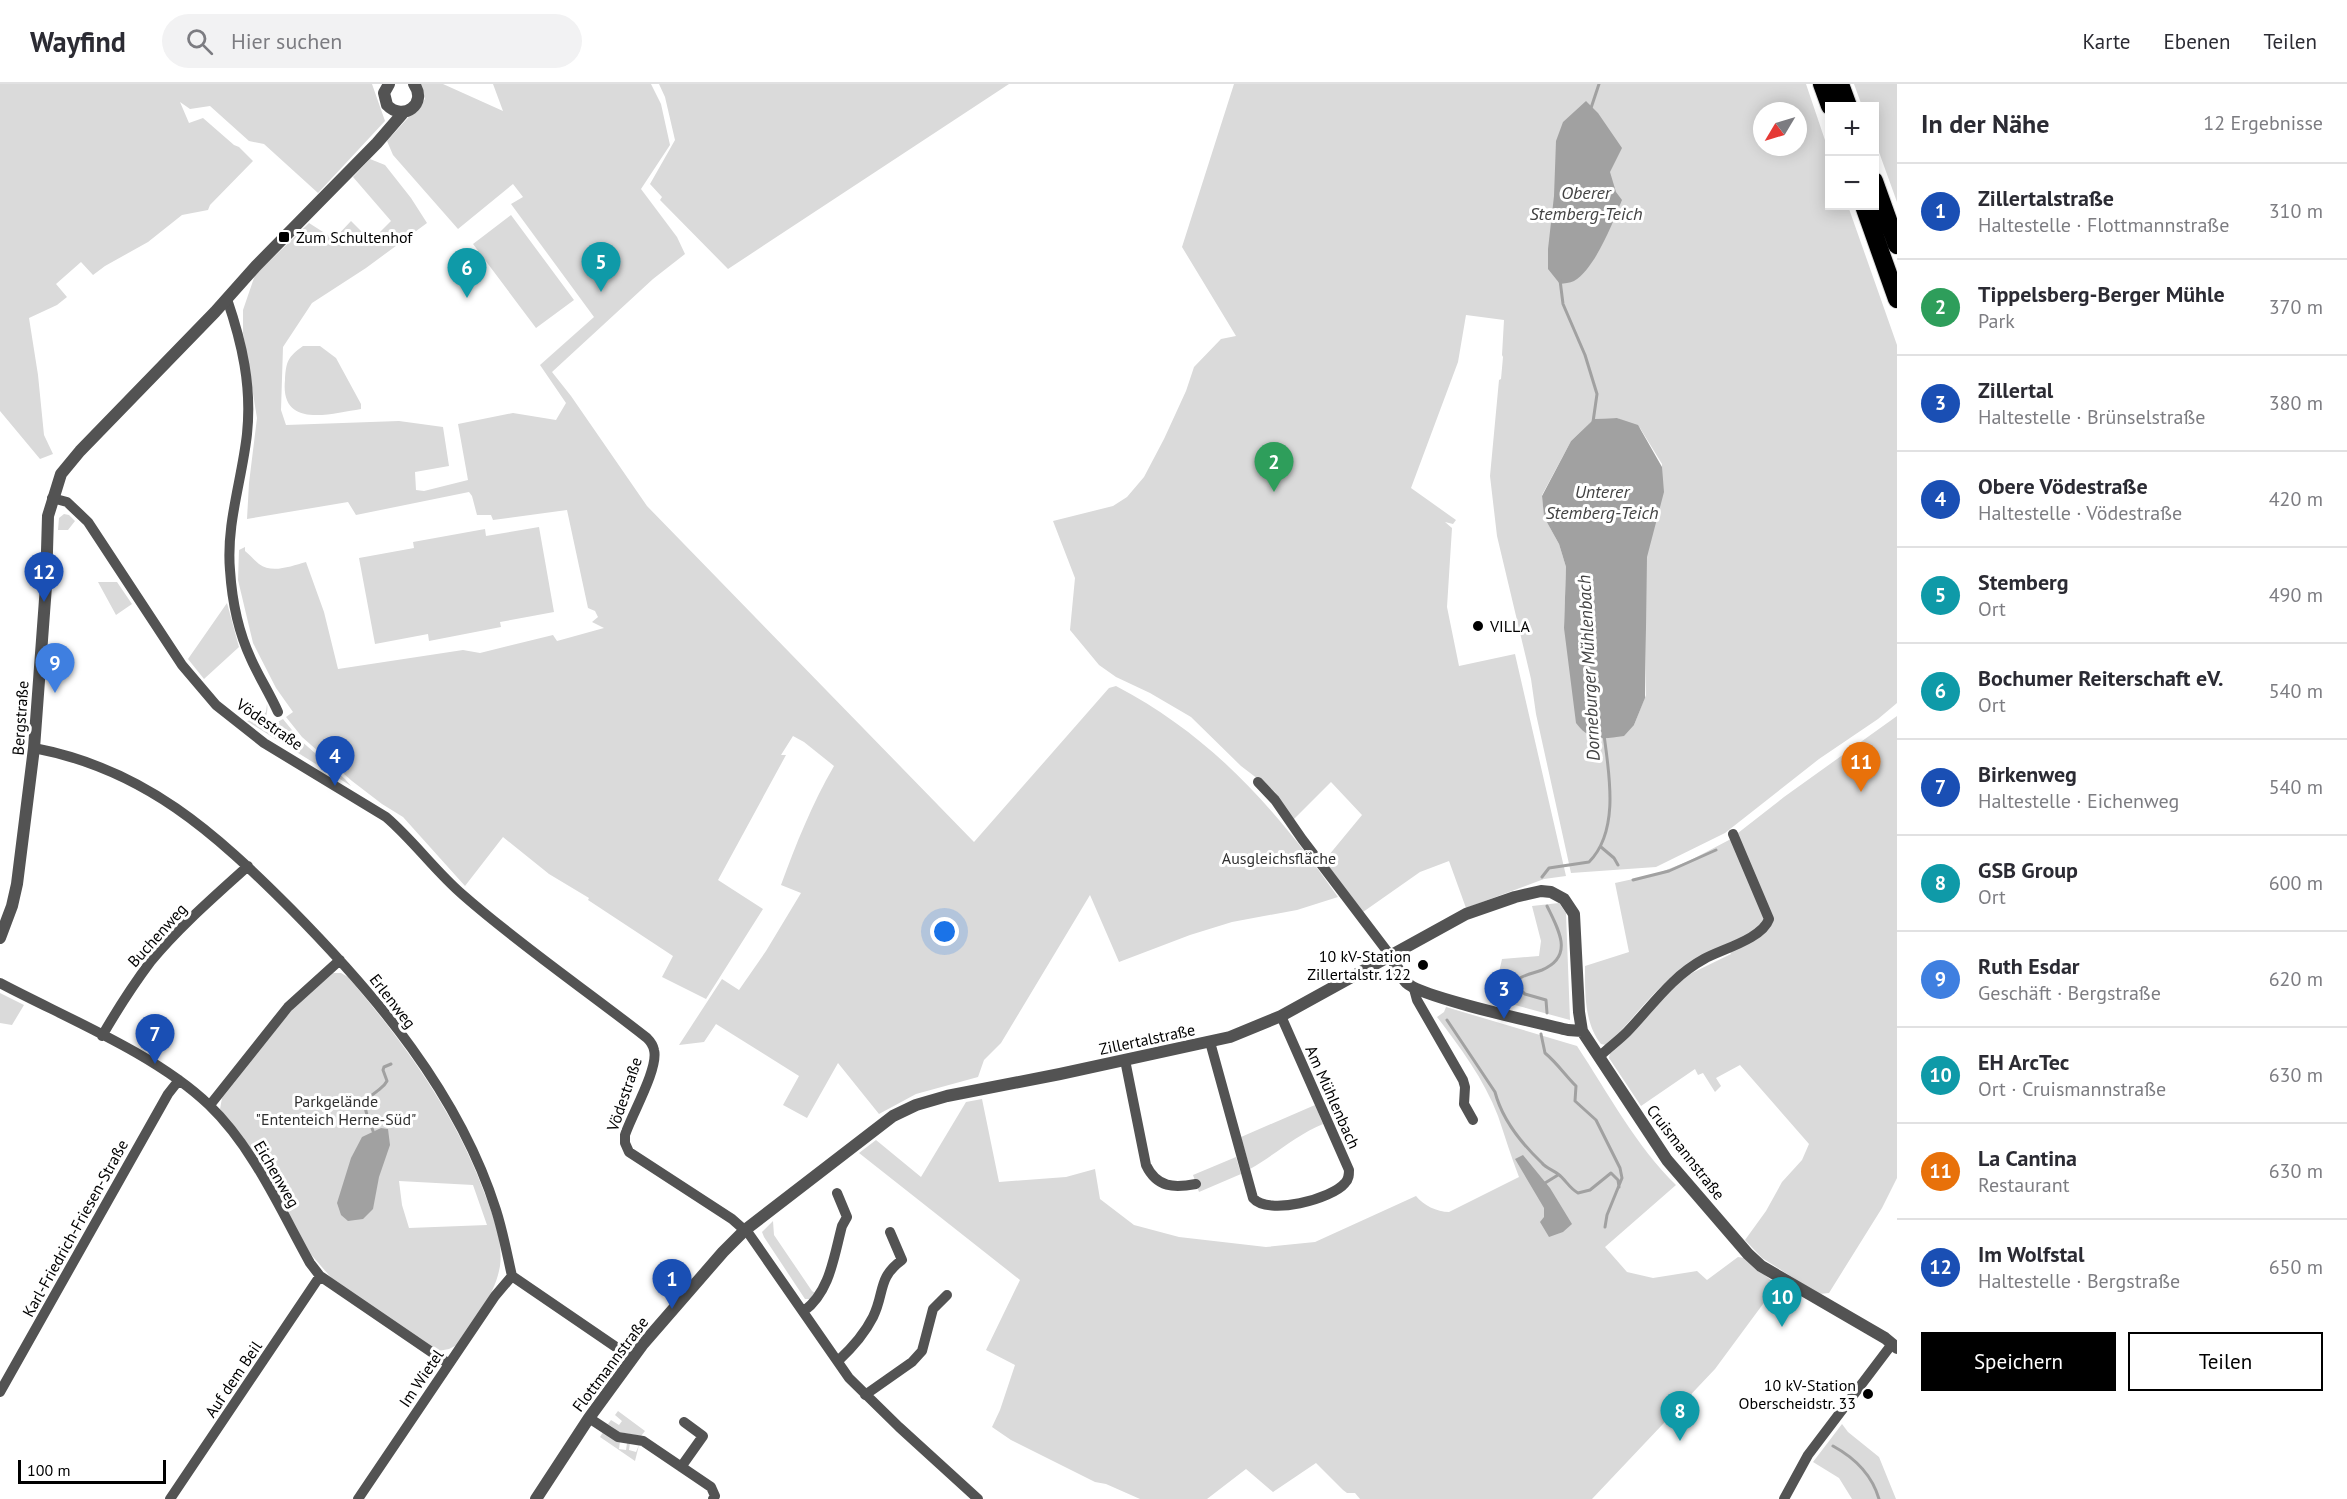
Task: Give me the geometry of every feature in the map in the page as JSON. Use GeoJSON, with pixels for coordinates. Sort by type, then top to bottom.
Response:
{"type":"FeatureCollection","features":[{"type":"Feature","properties":{"kind":"highway"},"geometry":{"type":"LineString","coordinates":[[1822,84],[1829,102]]}},
{"type":"Feature","properties":{"kind":"highway"},"geometry":{"type":"LineString","coordinates":[[1840,84],[1847,102]]}},
{"type":"Feature","properties":{"kind":"highway"},"geometry":{"type":"LineString","coordinates":[[1879,193],[1897,245]]}},
{"type":"Feature","properties":{"kind":"highway"},"geometry":{"type":"LineString","coordinates":[[1865,210],[1897,299]]}},
{"type":"Feature","properties":{"kind":"street"},"geometry":{"type":"LineString","coordinates":[[388,84],[384,100],[397,111]]}},
{"type":"Feature","properties":{"kind":"street"},"geometry":{"type":"LineString","coordinates":[[397,111],[415,107],[418,90],[414,84]]}},
{"type":"Feature","properties":{"kind":"street"},"geometry":{"type":"LineString","coordinates":[[52,498],[61,474],[80,451],[394,124],[397,111]]}},
{"type":"Feature","properties":{"kind":"street"},"geometry":{"type":"LineString","coordinates":[[227,299],[244,354],[248,402],[244,456],[231,520],[232,591],[242,636],[278,712]]}},
{"type":"Feature","properties":{"kind":"street","name":"Bergstraße"},"geometry":{"type":"LineString","coordinates":[[0,938],[12,906],[17,884],[34,748],[46,586],[48,516],[52,498]]}},
{"type":"Feature","properties":{"kind":"street","name":"Vödestraße"},"geometry":{"type":"LineString","coordinates":[[52,498],[67,502],[88,522],[182,665],[216,705],[264,743],[386,817],[460,893],[647,1038],[654,1050],[654,1065],[625,1135],[626,1148],[633,1156],[745,1230],[849,1378],[978,1499]]}},
{"type":"Feature","properties":{"kind":"street","name":"Erlenweg"},"geometry":{"type":"LineString","coordinates":[[34,748],[70,756],[137,784],[193,818],[248,866],[340,960],[406,1041],[451,1111],[480,1169],[496,1209],[512,1276]]}},
{"type":"Feature","properties":{"kind":"street"},"geometry":{"type":"LineString","coordinates":[[1258,782],[1275,800],[1390,956],[1407,984],[1414,989],[1569,1030],[1582,1030]]}},
{"type":"Feature","properties":{"kind":"street"},"geometry":{"type":"LineString","coordinates":[[1599,1057],[1626,1033],[1662,990],[1678,977],[1702,960],[1748,939],[1766,926],[1769,919],[1734,834]]}},
{"type":"Feature","properties":{"kind":"street","name":"Buchenweg"},"geometry":{"type":"LineString","coordinates":[[102,1036],[130,991],[164,947],[248,866]]}},
{"type":"Feature","properties":{"kind":"street","name":"Zillertalstraße"},"geometry":{"type":"LineString","coordinates":[[745,1230],[858,1142],[905,1110],[929,1100],[1210,1042],[1252,1029],[1281,1016],[1466,914],[1515,897],[1541,891],[1551,892],[1564,898]]}},
{"type":"Feature","properties":{"kind":"street","name":"Cruismannstraße"},"geometry":{"type":"LineString","coordinates":[[1564,898],[1574,914],[1582,1030],[1667,1160],[1761,1266],[1894,1346]]}},
{"type":"Feature","properties":{"kind":"street"},"geometry":{"type":"LineString","coordinates":[[210,1105],[288,1007],[340,960]]}},
{"type":"Feature","properties":{"kind":"street","name":"Eichenweg"},"geometry":{"type":"LineString","coordinates":[[0,983],[155,1064],[210,1105],[244,1148],[320,1276],[449,1364]]}},
{"type":"Feature","properties":{"kind":"street"},"geometry":{"type":"LineString","coordinates":[[1414,989],[1417,999],[1462,1080],[1465,1087],[1464,1104],[1473,1120]]}},
{"type":"Feature","properties":{"kind":"street","name":"Am Mühlenbach"},"geometry":{"type":"LineString","coordinates":[[1210,1042],[1253,1198],[1258,1203],[1268,1206],[1312,1201],[1344,1185],[1349,1170],[1281,1016]]}},
{"type":"Feature","properties":{"kind":"street"},"geometry":{"type":"LineString","coordinates":[[1125,1060],[1149,1173],[1156,1180],[1169,1186],[1196,1184]]}},
{"type":"Feature","properties":{"kind":"street","name":"Karl-Friedrich-Friesen-Straße"},"geometry":{"type":"LineString","coordinates":[[0,1392],[162,1105],[179,1080]]}},
{"type":"Feature","properties":{"kind":"street"},"geometry":{"type":"LineString","coordinates":[[804,1311],[816,1300],[823,1289],[842,1226],[847,1218],[837,1193]]}},
{"type":"Feature","properties":{"kind":"street","name":"Flottmannstraße"},"geometry":{"type":"LineString","coordinates":[[536,1499],[632,1358],[716,1259],[745,1230]]}},
{"type":"Feature","properties":{"kind":"street"},"geometry":{"type":"LineString","coordinates":[[838,1361],[863,1335],[874,1315],[888,1270],[902,1260],[890,1232]]}},
{"type":"Feature","properties":{"kind":"street","name":"Auf dem Beil"},"geometry":{"type":"LineString","coordinates":[[170,1499],[320,1276]]}},
{"type":"Feature","properties":{"kind":"street"},"geometry":{"type":"LineString","coordinates":[[512,1276],[632,1358]]}},
{"type":"Feature","properties":{"kind":"street","name":"Im Wietel"},"geometry":{"type":"LineString","coordinates":[[358,1499],[495,1296],[512,1276]]}},
{"type":"Feature","properties":{"kind":"street"},"geometry":{"type":"LineString","coordinates":[[865,1395],[912,1362],[922,1351],[933,1309],[947,1295]]}},
{"type":"Feature","properties":{"kind":"street"},"geometry":{"type":"LineString","coordinates":[[1784,1499],[1808,1455],[1894,1346]]}},
{"type":"Feature","properties":{"kind":"street"},"geometry":{"type":"LineString","coordinates":[[589,1418],[618,1437],[643,1441],[711,1487],[715,1496],[713,1499]]}},
{"type":"Feature","properties":{"kind":"street"},"geometry":{"type":"LineString","coordinates":[[681,1467],[703,1436],[684,1422]]}},
{"type":"Feature","properties":{"kind":"green space"},"geometry":{"type":"Polygon","coordinates":[[[0,84],[372,84],[385,121],[318,193],[264,144],[249,141],[210,106],[190,109],[180,102],[189,123],[203,118],[253,161],[210,205],[208,210],[182,215],[148,242],[93,275],[81,262],[56,284],[67,297],[57,305],[29,318],[44,435],[53,454],[40,459],[0,411],[0,84]]]}},
{"type":"Feature","properties":{"kind":"green space","name":"Ausgleichsfläche"},"geometry":{"type":"Polygon","coordinates":[[[419,84],[443,84],[503,111],[493,84],[651,84],[661,104],[670,145],[641,189],[677,237],[685,254],[653,279],[552,372],[647,506],[974,842],[1109,688],[1116,686],[1151,706],[1213,752],[1266,805],[1291,834],[1338,897],[1297,910],[1232,922],[1119,962],[1090,895],[1001,1043],[984,1060],[978,1077],[916,1094],[879,1114],[838,1063],[807,1118],[783,1105],[799,1076],[716,1024],[704,1042],[679,1045],[722,979],[739,990],[801,893],[781,885],[805,824],[834,766],[804,742],[793,736],[781,755],[786,755],[718,880],[763,909],[706,999],[662,977],[673,956],[588,900],[589,898],[549,874],[503,837],[465,886],[403,817],[352,781],[302,737],[286,717],[293,712],[276,688],[253,643],[238,580],[239,550],[245,547],[245,551],[264,567],[276,569],[306,562],[324,612],[338,669],[463,650],[480,653],[553,635],[557,641],[604,628],[592,622],[598,617],[595,611],[588,608],[567,510],[493,520],[491,515],[477,515],[469,492],[356,515],[348,502],[247,519],[257,418],[243,333],[243,310],[255,275],[309,223],[334,239],[351,221],[371,241],[391,221],[353,177],[370,159],[385,165],[427,223],[366,268],[312,303],[283,347],[281,410],[286,425],[399,421],[443,427],[449,466],[415,472],[416,490],[424,491],[468,480],[458,424],[513,413],[556,420],[566,403],[540,365],[594,317],[511,204],[523,197],[513,184],[458,229],[393,155],[387,141],[425,99],[419,84]]]}},
{"type":"Feature","properties":{"kind":"green space"},"geometry":{"type":"Polygon","coordinates":[[[659,84],[1009,84],[728,269],[660,200],[662,197],[650,184],[675,140],[665,97],[659,84]]]}},
{"type":"Feature","properties":{"kind":"green space"},"geometry":{"type":"Polygon","coordinates":[[[1234,84],[1806,84],[1825,140],[1825,210],[1849,210],[1897,345],[1897,703],[1878,719],[1819,759],[1725,833],[1656,867],[1571,873],[1536,714],[1531,679],[1497,536],[1490,476],[1503,357],[1504,320],[1466,315],[1458,362],[1411,488],[1456,520],[1453,524],[1445,522],[1452,528],[1447,607],[1459,666],[1515,654],[1566,876],[1544,879],[1466,908],[1449,861],[1420,872],[1363,912],[1324,861],[1362,815],[1331,782],[1293,820],[1275,792],[1241,766],[1191,717],[1150,693],[1116,677],[1099,665],[1070,630],[1075,578],[1053,521],[1113,506],[1127,497],[1144,477],[1164,439],[1186,391],[1194,367],[1221,339],[1236,336],[1182,247],[1234,84]],[[1617,418],[1594,419],[1571,441],[1542,495],[1544,517],[1559,544],[1566,567],[1564,628],[1634,725],[1646,695],[1646,558],[1662,492],[1662,464],[1640,428],[1617,418]]]}},
{"type":"Feature","properties":{"kind":"green space"},"geometry":{"type":"Polygon","coordinates":[[[1854,84],[1897,84],[1897,202],[1879,152],[1879,102],[1861,102],[1854,84]]]}},
{"type":"Feature","properties":{"kind":"green space"},"geometry":{"type":"Polygon","coordinates":[[[511,215],[574,300],[536,328],[473,244],[511,215]]]}},
{"type":"Feature","properties":{"kind":"green space"},"geometry":{"type":"Polygon","coordinates":[[[303,346],[320,346],[336,358],[361,404],[361,409],[310,415],[290,406],[286,396],[286,368],[294,353],[303,346]]]}},
{"type":"Feature","properties":{"kind":"green space"},"geometry":{"type":"Polygon","coordinates":[[[64,514],[69,515],[75,521],[68,530],[58,530],[59,518],[64,514]]]}},
{"type":"Feature","properties":{"kind":"green space"},"geometry":{"type":"Polygon","coordinates":[[[539,527],[554,612],[500,622],[501,627],[429,641],[428,634],[375,644],[359,558],[414,548],[413,542],[485,529],[486,536],[539,527]]]}},
{"type":"Feature","properties":{"kind":"green space"},"geometry":{"type":"Polygon","coordinates":[[[98,582],[117,582],[132,604],[116,615],[98,582]]]}},
{"type":"Feature","properties":{"kind":"green space"},"geometry":{"type":"Polygon","coordinates":[[[227,603],[239,647],[204,679],[188,659],[227,603]]]}},
{"type":"Feature","properties":{"kind":"green space"},"geometry":{"type":"Polygon","coordinates":[[[267,704],[267,712],[265,720],[270,726],[283,719],[300,740],[351,786],[247,721],[261,718],[266,712],[267,704]]]}},
{"type":"Feature","properties":{"kind":"green space"},"geometry":{"type":"Polygon","coordinates":[[[1897,716],[1897,1178],[1882,1208],[1829,1293],[1819,1294],[1762,1258],[1745,1240],[1766,1211],[1782,1182],[1802,1160],[1809,1144],[1740,1065],[1716,1078],[1721,1086],[1715,1092],[1703,1073],[1698,1075],[1695,1069],[1641,1106],[1609,1058],[1610,1053],[1660,996],[1692,973],[1731,954],[1726,944],[1674,975],[1606,1045],[1601,1044],[1595,1036],[1588,1017],[1585,966],[1629,952],[1615,883],[1656,874],[1689,861],[1729,840],[1784,797],[1897,716]]]}},
{"type":"Feature","properties":{"kind":"green space"},"geometry":{"type":"Polygon","coordinates":[[[1559,903],[1566,913],[1570,1020],[1493,999],[1502,959],[1539,956],[1541,941],[1532,906],[1559,903]]]}},
{"type":"Feature","properties":{"kind":"green space","name":"Parkgelände \"Ententeich Herne-Süd\""},"geometry":{"type":"Polygon","coordinates":[[[333,973],[341,973],[348,977],[410,1055],[428,1082],[461,1139],[475,1169],[498,1232],[500,1266],[483,1308],[457,1345],[449,1349],[438,1351],[334,1281],[308,1251],[220,1109],[222,1098],[295,1006],[333,973]],[[399,1181],[402,1205],[409,1228],[487,1225],[473,1185],[399,1181]]]}},
{"type":"Feature","properties":{"kind":"green space"},"geometry":{"type":"Polygon","coordinates":[[[0,993],[24,1005],[12,1025],[0,1023],[0,993]]]}},
{"type":"Feature","properties":{"kind":"green space"},"geometry":{"type":"Polygon","coordinates":[[[1446,1007],[1577,1046],[1635,1136],[1676,1185],[1605,1247],[1627,1272],[1653,1278],[1697,1271],[1707,1280],[1738,1257],[1744,1258],[1777,1285],[1715,1369],[1592,1499],[1360,1499],[1355,1493],[1347,1493],[1343,1490],[1316,1463],[1273,1492],[1246,1469],[1207,1499],[1140,1499],[1106,1484],[1095,1482],[1011,1440],[992,1427],[1015,1365],[986,1350],[1020,1280],[859,1153],[876,1140],[921,1177],[966,1102],[982,1099],[999,1182],[1066,1177],[1095,1169],[1100,1199],[1134,1225],[1179,1237],[1266,1247],[1315,1242],[1416,1196],[1431,1207],[1449,1212],[1519,1177],[1486,1089],[1463,1052],[1437,1017],[1444,1012],[1446,1007]]]}},
{"type":"Feature","properties":{"kind":"green space"},"geometry":{"type":"Polygon","coordinates":[[[1315,1105],[1323,1124],[1250,1169],[1241,1137],[1315,1105]]]}},
{"type":"Feature","properties":{"kind":"green space"},"geometry":{"type":"Polygon","coordinates":[[[1236,1157],[1241,1174],[1199,1192],[1193,1175],[1236,1157]]]}},
{"type":"Feature","properties":{"kind":"green space"},"geometry":{"type":"Polygon","coordinates":[[[773,1221],[774,1235],[815,1293],[811,1299],[805,1299],[764,1237],[762,1232],[773,1221]]]}},
{"type":"Feature","properties":{"kind":"green space"},"geometry":{"type":"Polygon","coordinates":[[[618,1411],[645,1431],[641,1436],[619,1432],[608,1424],[611,1420],[619,1425],[622,1421],[615,1415],[618,1411]]]}},
{"type":"Feature","properties":{"kind":"green space"},"geometry":{"type":"Polygon","coordinates":[[[1842,1424],[1848,1432],[1879,1457],[1896,1499],[1852,1499],[1839,1478],[1813,1462],[1842,1424]]]}},
{"type":"Feature","properties":{"kind":"green space"},"geometry":{"type":"Polygon","coordinates":[[[603,1432],[620,1441],[619,1449],[626,1450],[627,1443],[630,1443],[629,1450],[636,1452],[639,1445],[635,1461],[600,1437],[603,1432]]]}},
{"type":"Feature","properties":{"kind":"water","name":"Oberer Stemberg-Teich"},"geometry":{"type":"Polygon","coordinates":[[[1586,101],[1598,113],[1622,148],[1610,172],[1616,192],[1622,200],[1589,266],[1574,281],[1560,284],[1548,269],[1556,141],[1563,122],[1586,101]]]}},
{"type":"Feature","properties":{"kind":"water","name":"Unterer Stemberg-Teich"},"geometry":{"type":"Polygon","coordinates":[[[1617,418],[1638,425],[1662,467],[1664,492],[1647,557],[1645,698],[1634,725],[1624,736],[1597,738],[1586,733],[1576,723],[1564,628],[1566,567],[1559,544],[1544,517],[1542,496],[1571,441],[1594,419],[1617,418]]]}},
{"type":"Feature","properties":{"kind":"water"},"geometry":{"type":"Polygon","coordinates":[[[381,1128],[388,1129],[390,1145],[379,1177],[373,1209],[363,1219],[348,1221],[341,1215],[337,1203],[351,1158],[362,1137],[381,1128]]]}},
{"type":"Feature","properties":{"kind":"water"},"geometry":{"type":"Polygon","coordinates":[[[1523,1155],[1550,1188],[1572,1224],[1563,1232],[1549,1237],[1540,1222],[1544,1217],[1544,1208],[1515,1159],[1523,1155]]]}},
{"type":"Feature","properties":{"kind":"waterway","name":"Dorneburger Mühlenbach"},"geometry":{"type":"LineString","coordinates":[[1591,108],[1599,84]]}},
{"type":"Feature","properties":{"kind":"waterway","name":"Dorneburger Mühlenbach"},"geometry":{"type":"LineString","coordinates":[[1560,280],[1563,304],[1585,355],[1597,394],[1593,422]]}},
{"type":"Feature","properties":{"kind":"waterway","name":"Dorneburger Mühlenbach"},"geometry":{"type":"LineString","coordinates":[[1542,877],[1549,868],[1589,862],[1599,849],[1609,818],[1610,801],[1604,735]]}},
{"type":"Feature","properties":{"kind":"waterway"},"geometry":{"type":"LineString","coordinates":[[1601,847],[1614,858],[1618,865]]}},
{"type":"Feature","properties":{"kind":"waterway"},"geometry":{"type":"LineString","coordinates":[[1633,880],[1669,871],[1716,850]]}},
{"type":"Feature","properties":{"kind":"waterway","name":"Dorneburger Mühlenbach"},"geometry":{"type":"LineString","coordinates":[[1547,906],[1559,933],[1561,950],[1552,964],[1520,978],[1518,988],[1525,994],[1546,1000],[1547,1013]]}},
{"type":"Feature","properties":{"kind":"waterway"},"geometry":{"type":"LineString","coordinates":[[1447,1020],[1495,1092],[1502,1112],[1514,1130],[1527,1148],[1544,1165],[1558,1174],[1578,1193],[1590,1190],[1611,1173],[1618,1180],[1619,1187]]}},
{"type":"Feature","properties":{"kind":"waterway"},"geometry":{"type":"LineString","coordinates":[[1541,1034],[1545,1053],[1576,1086],[1575,1101],[1596,1120],[1620,1168],[1622,1178],[1607,1215],[1605,1227]]}},
{"type":"Feature","properties":{"kind":"waterway"},"geometry":{"type":"LineString","coordinates":[[373,1131],[367,1114],[367,1101],[386,1083],[383,1070],[391,1064]]}},
{"type":"Feature","properties":{"kind":"waterway"},"geometry":{"type":"LineString","coordinates":[[1545,1183],[1558,1175]]}},
{"type":"Feature","properties":{"kind":"waterway"},"geometry":{"type":"LineString","coordinates":[[1833,1446],[1862,1468],[1872,1482],[1879,1499]]}},
{"type":"Feature","properties":{"kind":"place","name":"Zum Schultenhof"},"geometry":{"type":"Point","coordinates":[284,237]}},
{"type":"Feature","properties":{"kind":"place","name":"Stemberg"},"geometry":{"type":"Point","coordinates":[601,292]}},
{"type":"Feature","properties":{"kind":"place","name":"Bochumer Reiterschaft eV."},"geometry":{"type":"Point","coordinates":[467,298]}},
{"type":"Feature","properties":{"kind":"place","name":"Tippelsberg-Berger Mühle"},"geometry":{"type":"Point","coordinates":[1274,492]}},
{"type":"Feature","properties":{"kind":"place","name":"Im Wolfstal"},"geometry":{"type":"Point","coordinates":[44,602]}},
{"type":"Feature","properties":{"kind":"place","name":"VILLA"},"geometry":{"type":"Point","coordinates":[1478,626]}},
{"type":"Feature","properties":{"kind":"place","name":"Ruth Esdar"},"geometry":{"type":"Point","coordinates":[55,693]}},
{"type":"Feature","properties":{"kind":"place","name":"Obere Vödestraße"},"geometry":{"type":"Point","coordinates":[335,786]}},
{"type":"Feature","properties":{"kind":"place","name":"La Cantina"},"geometry":{"type":"Point","coordinates":[1861,792]}},
{"type":"Feature","properties":{"kind":"place","name":"10 kV-Station Zillertalstr. 122"},"geometry":{"type":"Point","coordinates":[1423,965]}},
{"type":"Feature","properties":{"kind":"place","name":"Zillertal"},"geometry":{"type":"Point","coordinates":[1504,1019]}},
{"type":"Feature","properties":{"kind":"place","name":"Birkenweg"},"geometry":{"type":"Point","coordinates":[155,1064]}},
{"type":"Feature","properties":{"kind":"place","name":"Zillertalstraße"},"geometry":{"type":"Point","coordinates":[672,1309]}},
{"type":"Feature","properties":{"kind":"place","name":"EH ArcTec"},"geometry":{"type":"Point","coordinates":[1782,1327]}},
{"type":"Feature","properties":{"kind":"place","name":"10 kV-Station Oberscheidstr. 33"},"geometry":{"type":"Point","coordinates":[1868,1394]}},
{"type":"Feature","properties":{"kind":"place","name":"GSB Group"},"geometry":{"type":"Point","coordinates":[1680,1441]}}]}
